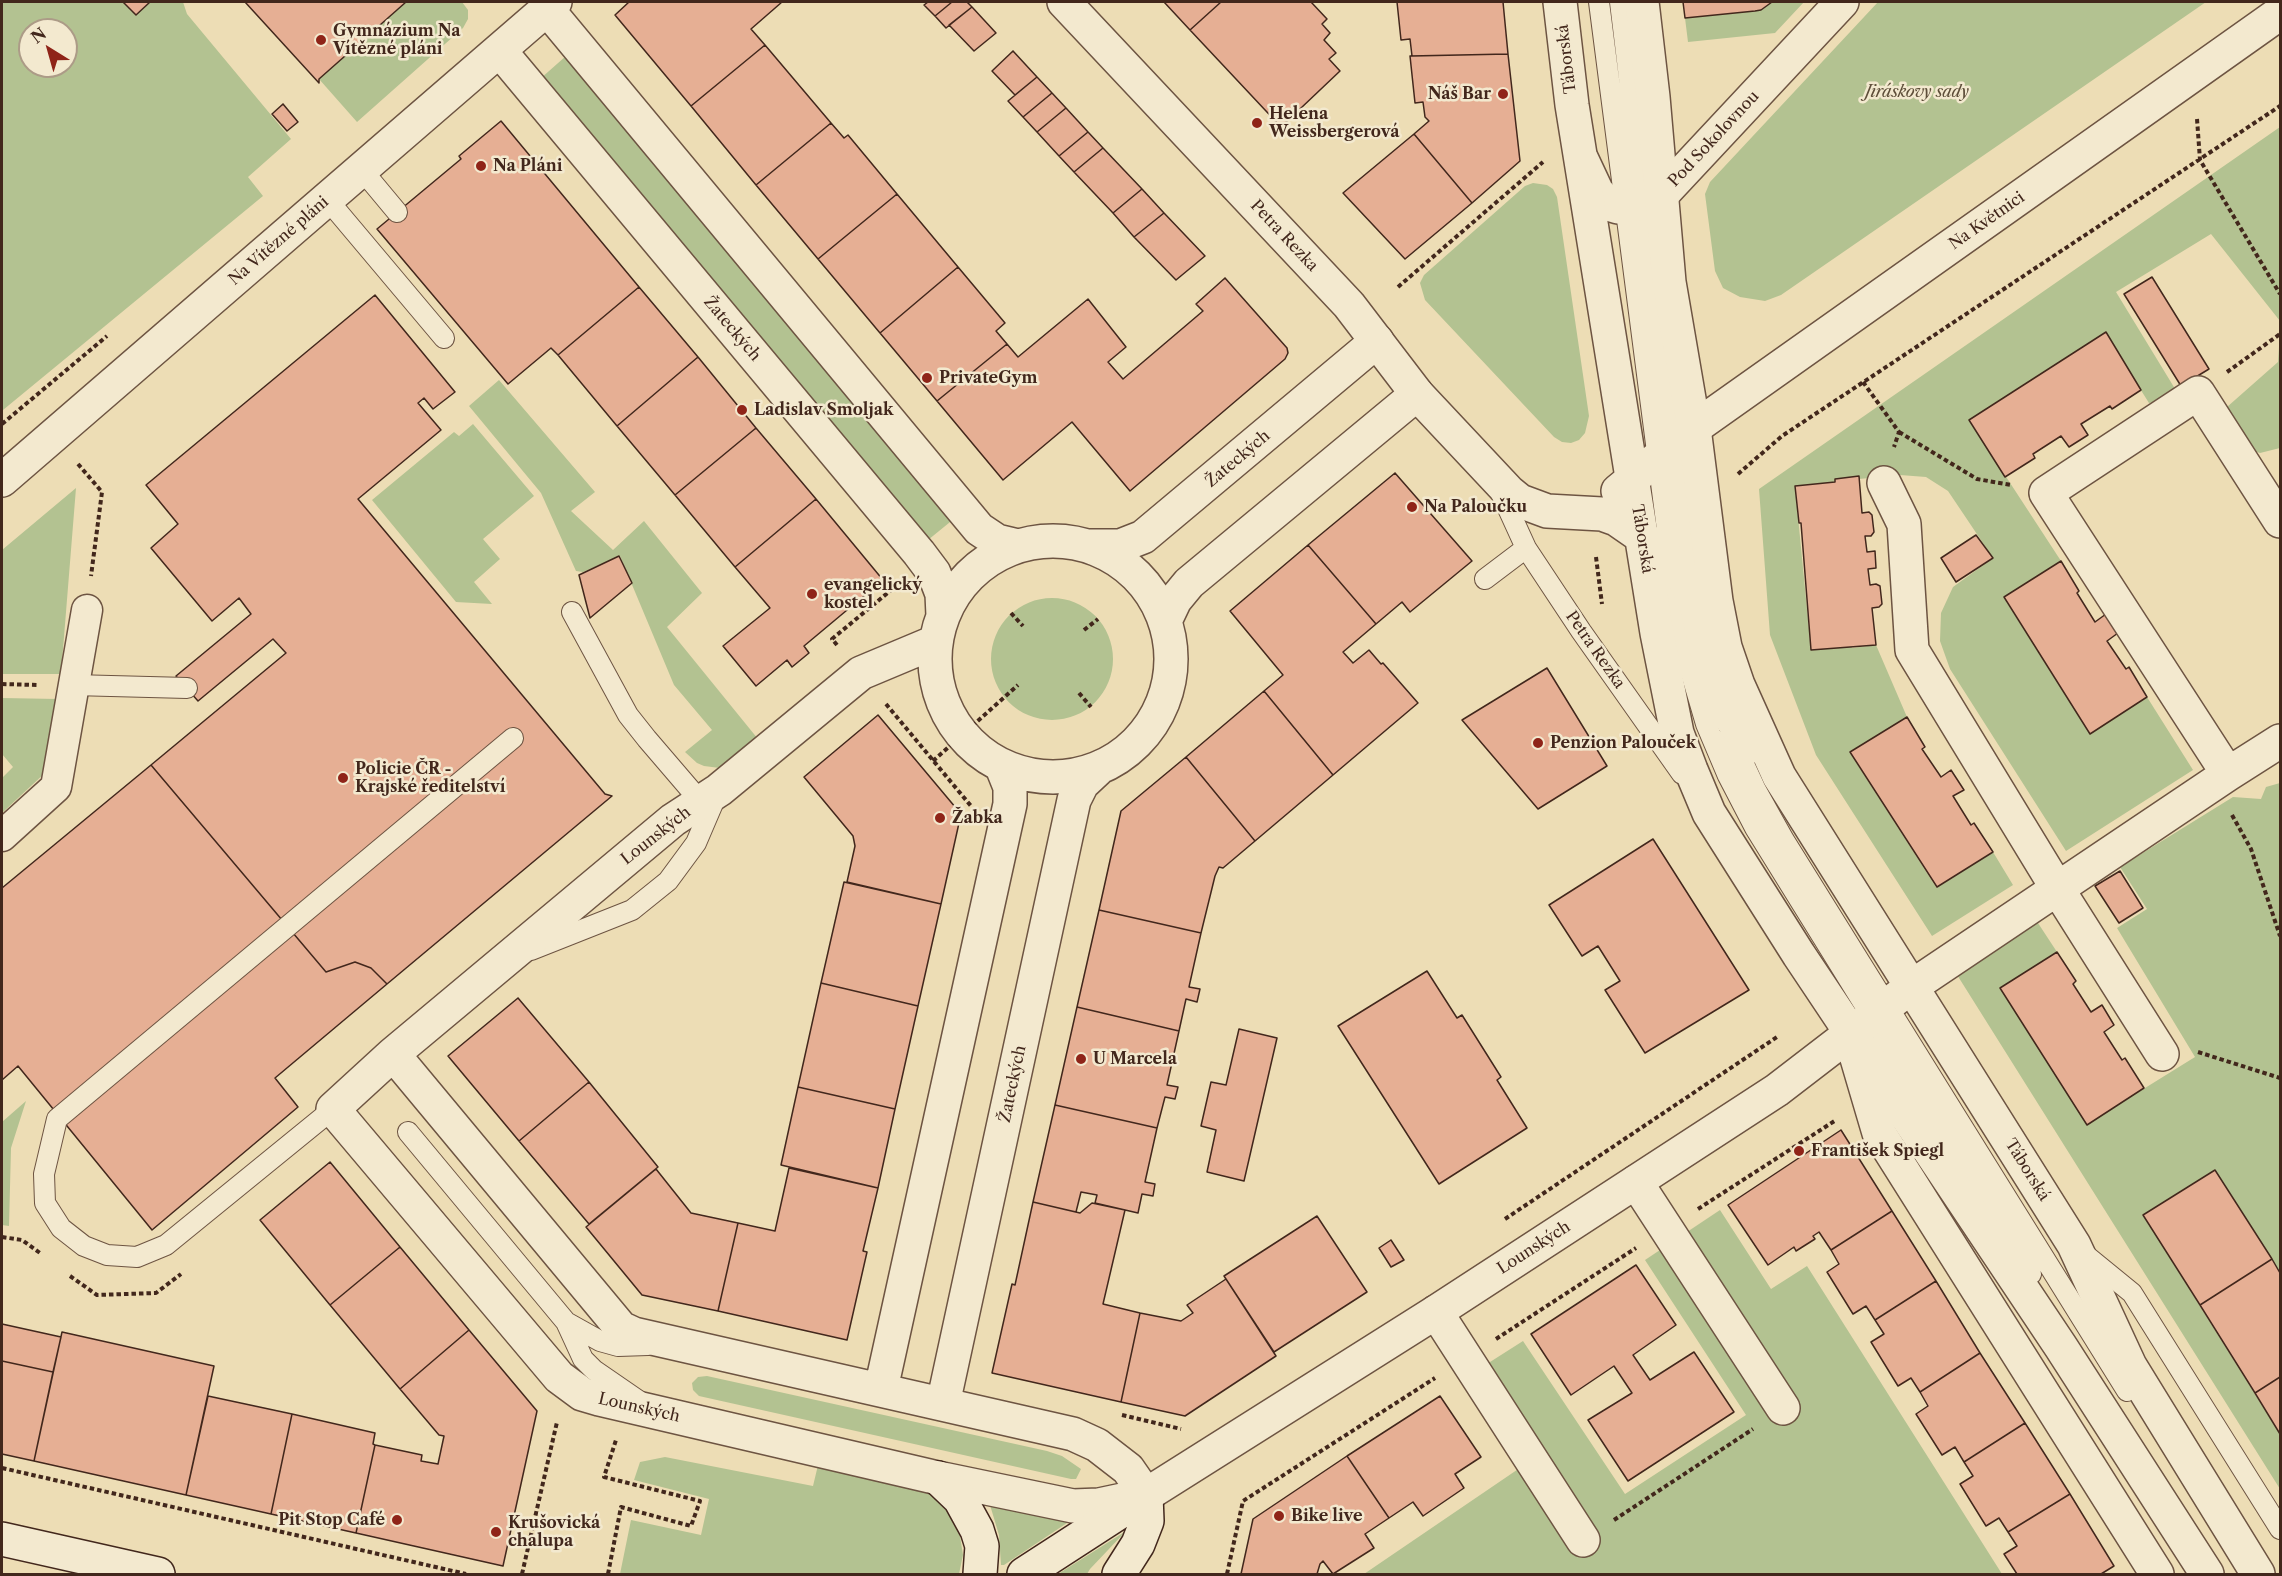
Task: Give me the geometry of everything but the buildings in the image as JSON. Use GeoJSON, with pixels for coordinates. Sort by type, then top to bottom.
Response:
{"type":"FeatureCollection","features":[{"type":"Feature","properties":{"kind":"street","name":"Petra Rezka"},"geometry":{"type":"LineString","coordinates":[[1064,2],[1349,305],[1417,394],[1494,478],[1520,501],[1535,508],[1555,513],[1591,513],[1616,519],[1641,535],[1671,561],[1686,582],[1696,604],[1718,701]]}},
{"type":"Feature","properties":{"kind":"street","name":"Táborská"},"geometry":{"type":"LineString","coordinates":[[1560,2],[1572,105],[1659,645],[1677,733],[1709,813],[1880,1011],[2074,1245],[2130,1366],[2258,1575]]}},
{"type":"Feature","properties":{"kind":"street","name":"Táborská"},"geometry":{"type":"LineString","coordinates":[[1642,2],[1653,97],[1643,202],[1669,282],[1676,444],[1716,601],[1725,647],[1738,685],[1880,1011],[2061,1347],[2207,1575]]}},
{"type":"Feature","properties":{"kind":"street","name":"Pod Sokolovnou"},"geometry":{"type":"LineString","coordinates":[[1643,202],[1842,2]]}},
{"type":"Feature","properties":{"kind":"street","name":"Žateckých"},"geometry":{"type":"LineString","coordinates":[[551,5],[979,529],[997,541],[1018,546]]}},
{"type":"Feature","properties":{"kind":"street","name":"Na Vítězné pláni"},"geometry":{"type":"LineString","coordinates":[[5,470],[54,434],[551,5]]}},
{"type":"Feature","properties":{"kind":"street","name":"Na Květnici"},"geometry":{"type":"LineString","coordinates":[[1676,444],[2280,13]]}},
{"type":"Feature","properties":{"kind":"street","name":"Žateckých"},"geometry":{"type":"LineString","coordinates":[[500,51],[934,573],[942,594],[935,676],[944,708],[961,736],[980,753],[1002,767],[1032,776],[1065,778],[1097,770]]}},
{"type":"Feature","properties":{"kind":"street"},"geometry":{"type":"LineString","coordinates":[[1581,157],[1597,192],[1603,199],[1618,207],[1643,202]]}},
{"type":"Feature","properties":{"kind":"street","name":"Žateckých"},"geometry":{"type":"LineString","coordinates":[[939,629],[955,592],[972,572],[993,557],[1018,546],[1052,541],[1087,546],[1120,546],[1143,537],[1377,341]]}},
{"type":"Feature","properties":{"kind":"street"},"geometry":{"type":"LineString","coordinates":[[2229,774],[2046,493],[2198,393],[2280,521]]}},
{"type":"Feature","properties":{"kind":"street"},"geometry":{"type":"LineString","coordinates":[[1165,621],[1174,600],[1189,584],[1417,394]]}},
{"type":"Feature","properties":{"kind":"street"},"geometry":{"type":"LineString","coordinates":[[1591,513],[1676,444]]}},
{"type":"Feature","properties":{"kind":"street"},"geometry":{"type":"LineString","coordinates":[[1884,483],[1904,524],[1912,650],[2057,888],[2162,1054]]}},
{"type":"Feature","properties":{"kind":"street","name":"Žateckých"},"geometry":{"type":"LineString","coordinates":[[943,1404],[1074,800],[1082,784],[1097,770],[1128,752],[1152,725],[1167,692],[1172,656],[1165,621],[1153,595],[1135,574],[1112,556],[1087,546]]}},
{"type":"Feature","properties":{"kind":"street"},"geometry":{"type":"LineString","coordinates":[[2,836],[56,787],[87,610]]}},
{"type":"Feature","properties":{"kind":"street","name":"Lounských"},"geometry":{"type":"LineString","coordinates":[[939,629],[861,673],[710,796],[673,820],[393,1054],[333,1109],[559,1377],[582,1394],[938,1478],[1073,1506],[1099,1505],[1146,1495],[1436,1312],[1790,1081],[1880,1011],[2057,888],[2280,741]]}},
{"type":"Feature","properties":{"kind":"street","name":"Táborská"},"geometry":{"type":"LineString","coordinates":[[1718,701],[1742,735],[1779,776]]}},
{"type":"Feature","properties":{"kind":"street"},"geometry":{"type":"LineString","coordinates":[[881,1389],[1010,804],[1010,787],[1002,767]]}},
{"type":"Feature","properties":{"kind":"street","name":"Táborská"},"geometry":{"type":"LineString","coordinates":[[1880,1011],[1879,1133],[2157,1575]]}},
{"type":"Feature","properties":{"kind":"street"},"geometry":{"type":"LineString","coordinates":[[393,1054],[621,1328],[634,1334],[1073,1434],[1097,1445],[1128,1469],[1146,1495],[1147,1521],[1138,1544],[1119,1575]]}},
{"type":"Feature","properties":{"kind":"street"},"geometry":{"type":"LineString","coordinates":[[1636,1182],[1783,1408]]}},
{"type":"Feature","properties":{"kind":"street"},"geometry":{"type":"LineString","coordinates":[[1436,1312],[1583,1540]]}},
{"type":"Feature","properties":{"kind":"street"},"geometry":{"type":"LineString","coordinates":[[938,1478],[960,1499],[977,1530],[982,1546],[980,1575]]}},
{"type":"Feature","properties":{"kind":"street"},"geometry":{"type":"LineString","coordinates":[[1024,1575],[1146,1495]]}},
{"type":"Feature","properties":{"kind":"street"},"geometry":{"type":"LineString","coordinates":[[2,1539],[158,1575]]}},
{"type":"Feature","properties":{"kind":"lane"},"geometry":{"type":"LineString","coordinates":[[1599,2],[1643,202]]}},
{"type":"Feature","properties":{"kind":"lane"},"geometry":{"type":"LineString","coordinates":[[1620,2],[1643,202],[1696,604]]}},
{"type":"Feature","properties":{"kind":"lane"},"geometry":{"type":"LineString","coordinates":[[362,170],[398,212]]}},
{"type":"Feature","properties":{"kind":"lane"},"geometry":{"type":"LineString","coordinates":[[327,199],[444,338]]}},
{"type":"Feature","properties":{"kind":"lane"},"geometry":{"type":"LineString","coordinates":[[1676,444],[1671,561],[1686,656],[1716,751],[1755,828],[1880,1011],[2241,1575]]}},
{"type":"Feature","properties":{"kind":"lane","name":"Petra Rezka"},"geometry":{"type":"LineString","coordinates":[[1494,478],[1526,548],[1581,631],[1709,813]]}},
{"type":"Feature","properties":{"kind":"lane"},"geometry":{"type":"LineString","coordinates":[[1485,579],[1526,548]]}},
{"type":"Feature","properties":{"kind":"lane"},"geometry":{"type":"LineString","coordinates":[[504,961],[632,910],[641,903],[668,881],[696,843],[710,796],[628,715],[572,612]]}},
{"type":"Feature","properties":{"kind":"lane"},"geometry":{"type":"LineString","coordinates":[[73,685],[187,688]]}},
{"type":"Feature","properties":{"kind":"lane"},"geometry":{"type":"LineString","coordinates":[[1718,701],[1743,766],[1880,1011],[2218,1575]]}},
{"type":"Feature","properties":{"kind":"lane"},"geometry":{"type":"LineString","coordinates":[[333,1109],[166,1245],[137,1257],[107,1255],[84,1246],[61,1228],[45,1203],[44,1174],[57,1119],[513,738]]}},
{"type":"Feature","properties":{"kind":"lane"},"geometry":{"type":"LineString","coordinates":[[408,1132],[566,1322],[583,1359],[594,1370],[654,1411]]}},
{"type":"Feature","properties":{"kind":"lane"},"geometry":{"type":"LineString","coordinates":[[2074,1245],[2132,1293],[2280,1529]]}},
{"type":"Feature","properties":{"kind":"lane"},"geometry":{"type":"LineString","coordinates":[[566,1322],[600,1341],[618,1346],[671,1342]]}},
{"type":"Feature","properties":{"kind":"path"},"geometry":{"type":"LineString","coordinates":[[1734,478],[1782,436],[2280,106]]}},
{"type":"Feature","properties":{"kind":"path"},"geometry":{"type":"LineString","coordinates":[[2200,160],[2280,294]]}},
{"type":"Feature","properties":{"kind":"path"},"geometry":{"type":"LineString","coordinates":[[1398,286],[1544,161]]}},
{"type":"Feature","properties":{"kind":"path"},"geometry":{"type":"LineString","coordinates":[[2198,393],[2280,334]]}},
{"type":"Feature","properties":{"kind":"path"},"geometry":{"type":"LineString","coordinates":[[1863,382],[1899,432],[1977,479],[2046,493]]}},
{"type":"Feature","properties":{"kind":"path"},"geometry":{"type":"LineString","coordinates":[[28,403],[102,492],[87,610]]}},
{"type":"Feature","properties":{"kind":"path"},"geometry":{"type":"LineString","coordinates":[[1884,483],[1899,432]]}},
{"type":"Feature","properties":{"kind":"path"},"geometry":{"type":"LineString","coordinates":[[1596,557],[1602,606]]}},
{"type":"Feature","properties":{"kind":"path"},"geometry":{"type":"LineString","coordinates":[[1011,613],[1023,626]]}},
{"type":"Feature","properties":{"kind":"path"},"geometry":{"type":"LineString","coordinates":[[1084,630],[1098,619]]}},
{"type":"Feature","properties":{"kind":"path"},"geometry":{"type":"LineString","coordinates":[[933,761],[1018,686]]}},
{"type":"Feature","properties":{"kind":"path"},"geometry":{"type":"LineString","coordinates":[[1079,693],[1091,707]]}},
{"type":"Feature","properties":{"kind":"path"},"geometry":{"type":"LineString","coordinates":[[2229,774],[2227,807],[2251,849],[2280,936]]}},
{"type":"Feature","properties":{"kind":"path"},"geometry":{"type":"LineString","coordinates":[[2207,1056],[2280,1078]]}},
{"type":"Feature","properties":{"kind":"path"},"geometry":{"type":"LineString","coordinates":[[1227,1575],[1243,1501],[1832,1123]]}},
{"type":"Feature","properties":{"kind":"path"},"geometry":{"type":"LineString","coordinates":[[2,1237],[22,1240],[40,1254]]}},
{"type":"Feature","properties":{"kind":"path"},"geometry":{"type":"LineString","coordinates":[[69,1275],[97,1296],[156,1293],[182,1273]]}},
{"type":"Feature","properties":{"kind":"path"},"geometry":{"type":"LineString","coordinates":[[1583,1540],[1783,1408]]}},
{"type":"Feature","properties":{"kind":"path"},"geometry":{"type":"LineString","coordinates":[[522,1575],[557,1421],[567,1424]]}},
{"type":"Feature","properties":{"kind":"path"},"geometry":{"type":"LineString","coordinates":[[607,1435],[617,1437],[604,1477],[700,1501],[691,1526],[621,1507],[608,1575]]}},
{"type":"Feature","properties":{"kind":"path"},"geometry":{"type":"LineString","coordinates":[[2,1468],[466,1575]]}},
{"type":"Feature","properties":{"kind":"green space"},"geometry":{"type":"Polygon","coordinates":[[[2,2],[123,2],[136,15],[150,2],[183,2],[187,14],[291,139],[248,177],[263,196],[3,410],[2,2]]]}},
{"type":"Feature","properties":{"kind":"green space"},"geometry":{"type":"Polygon","coordinates":[[[406,2],[462,2],[468,10],[468,19],[463,28],[357,122],[319,79],[406,2]]]}},
{"type":"Feature","properties":{"kind":"green space"},"geometry":{"type":"Polygon","coordinates":[[[1772,2],[1804,2],[1775,33],[1688,42],[1685,18],[1761,10],[1772,2]]]}},
{"type":"Feature","properties":{"kind":"green space","name":"Jiráskovy sady"},"geometry":{"type":"Polygon","coordinates":[[[1878,2],[2206,2],[1781,295],[1765,301],[1740,297],[1723,288],[1715,271],[1705,194],[1710,182],[1878,2]]]}},
{"type":"Feature","properties":{"kind":"green space"},"geometry":{"type":"Polygon","coordinates":[[[566,56],[955,518],[928,540],[540,79],[566,56]]]}},
{"type":"Feature","properties":{"kind":"green space"},"geometry":{"type":"Polygon","coordinates":[[[2280,127],[2280,321],[2211,234],[2116,292],[2180,397],[2149,403],[2105,333],[1969,420],[2061,561],[2004,598],[2090,734],[2147,697],[2193,770],[2066,851],[1950,669],[1940,641],[1941,613],[1953,587],[1993,558],[1948,491],[1926,477],[1900,475],[1859,479],[1858,476],[1835,479],[1835,482],[1795,486],[1811,650],[1876,645],[1907,717],[1850,753],[1936,887],[1993,852],[2013,885],[1932,936],[1816,755],[1770,635],[1759,489],[2280,127]]]}},
{"type":"Feature","properties":{"kind":"green space"},"geometry":{"type":"Polygon","coordinates":[[[1533,183],[1547,185],[1553,189],[1557,197],[1589,416],[1585,433],[1579,440],[1571,443],[1562,442],[1554,437],[1425,300],[1420,283],[1424,275],[1525,186],[1533,183]]]}},
{"type":"Feature","properties":{"kind":"green space"},"geometry":{"type":"Polygon","coordinates":[[[2280,332],[2280,448],[2260,453],[2245,448],[2238,427],[2227,407],[2278,362],[2280,332]]]}},
{"type":"Feature","properties":{"kind":"green space"},"geometry":{"type":"Polygon","coordinates":[[[499,380],[595,492],[571,511],[613,550],[644,521],[702,593],[667,627],[758,739],[731,763],[720,768],[704,766],[685,752],[712,730],[674,685],[620,556],[583,572],[576,571],[541,493],[469,406],[499,380]]]}},
{"type":"Feature","properties":{"kind":"green space"},"geometry":{"type":"Polygon","coordinates":[[[473,424],[534,496],[483,539],[500,559],[474,582],[492,604],[456,602],[372,500],[454,432],[459,436],[473,424]]]}},
{"type":"Feature","properties":{"kind":"green space"},"geometry":{"type":"Polygon","coordinates":[[[76,488],[61,674],[2,674],[2,550],[76,488]]]}},
{"type":"Feature","properties":{"kind":"green space"},"geometry":{"type":"Polygon","coordinates":[[[1052,598],[1075,602],[1095,616],[1109,636],[1113,659],[1109,682],[1095,702],[1075,716],[1052,720],[1029,716],[1009,702],[995,682],[991,659],[995,636],[1009,616],[1029,602],[1052,598]]]}},
{"type":"Feature","properties":{"kind":"green space"},"geometry":{"type":"Polygon","coordinates":[[[2,698],[58,699],[46,772],[2,813],[2,778],[13,767],[2,754],[2,698]]]}},
{"type":"Feature","properties":{"kind":"green space"},"geometry":{"type":"Polygon","coordinates":[[[2280,783],[2280,1273],[2215,1170],[2143,1215],[2280,1434],[2280,1489],[1954,970],[2036,920],[2057,952],[2001,988],[2087,1124],[2195,1057],[2117,928],[2147,909],[2120,867],[2233,797],[2261,799],[2266,787],[2280,783]]]}},
{"type":"Feature","properties":{"kind":"green space"},"geometry":{"type":"Polygon","coordinates":[[[26,1101],[11,1148],[9,1226],[2,1225],[2,1122],[26,1101]]]}},
{"type":"Feature","properties":{"kind":"green space"},"geometry":{"type":"Polygon","coordinates":[[[1720,1210],[1771,1289],[1807,1266],[2002,1574],[1364,1574],[1533,1459],[1479,1369],[1523,1341],[1625,1494],[1746,1415],[1645,1260],[1720,1210]]]}},
{"type":"Feature","properties":{"kind":"green space"},"geometry":{"type":"Polygon","coordinates":[[[707,1376],[1047,1451],[1062,1456],[1081,1469],[1076,1479],[1071,1479],[699,1396],[693,1390],[692,1383],[698,1377],[707,1376]]]}},
{"type":"Feature","properties":{"kind":"green space"},"geometry":{"type":"Polygon","coordinates":[[[665,1457],[813,1486],[819,1461],[914,1483],[938,1500],[954,1520],[960,1536],[963,1555],[959,1574],[620,1574],[631,1520],[701,1535],[709,1499],[634,1480],[640,1462],[665,1457]]]}},
{"type":"Feature","properties":{"kind":"green space"},"geometry":{"type":"Polygon","coordinates":[[[990,1505],[1070,1521],[1001,1565],[999,1535],[990,1505]]]}},
{"type":"Feature","properties":{"kind":"green space"},"geometry":{"type":"Polygon","coordinates":[[[1126,1531],[1087,1574],[1058,1574],[1126,1531]]]}},
{"type":"Feature","properties":{"kind":"place","name":"Gymnázium Na Vítězné pláni"},"geometry":{"type":"Point","coordinates":[321,40]}},
{"type":"Feature","properties":{"kind":"place","name":"Náš Bar"},"geometry":{"type":"Point","coordinates":[1503,94]}},
{"type":"Feature","properties":{"kind":"place","name":"Helena Weissbergerová"},"geometry":{"type":"Point","coordinates":[1257,123]}},
{"type":"Feature","properties":{"kind":"place","name":"Na Pláni"},"geometry":{"type":"Point","coordinates":[481,166]}},
{"type":"Feature","properties":{"kind":"place","name":"PrivateGym"},"geometry":{"type":"Point","coordinates":[927,378]}},
{"type":"Feature","properties":{"kind":"place","name":"Ladislav Smoljak"},"geometry":{"type":"Point","coordinates":[742,410]}},
{"type":"Feature","properties":{"kind":"place","name":"Na Paloučku"},"geometry":{"type":"Point","coordinates":[1412,507]}},
{"type":"Feature","properties":{"kind":"place","name":"evangelický kostel"},"geometry":{"type":"Point","coordinates":[812,594]}},
{"type":"Feature","properties":{"kind":"place","name":"Penzion Palouček"},"geometry":{"type":"Point","coordinates":[1538,743]}},
{"type":"Feature","properties":{"kind":"place","name":"Policie ČR - Krajské ředitelství"},"geometry":{"type":"Point","coordinates":[343,778]}},
{"type":"Feature","properties":{"kind":"place","name":"Žabka"},"geometry":{"type":"Point","coordinates":[940,818]}},
{"type":"Feature","properties":{"kind":"place","name":"U Marcela"},"geometry":{"type":"Point","coordinates":[1081,1059]}},
{"type":"Feature","properties":{"kind":"place","name":"František Spiegl"},"geometry":{"type":"Point","coordinates":[1799,1151]}},
{"type":"Feature","properties":{"kind":"place","name":"Bike live"},"geometry":{"type":"Point","coordinates":[1279,1516]}},
{"type":"Feature","properties":{"kind":"place","name":"Pit Stop Café"},"geometry":{"type":"Point","coordinates":[397,1520]}},
{"type":"Feature","properties":{"kind":"place","name":"Krušovická chalupa"},"geometry":{"type":"Point","coordinates":[496,1532]}}]}
